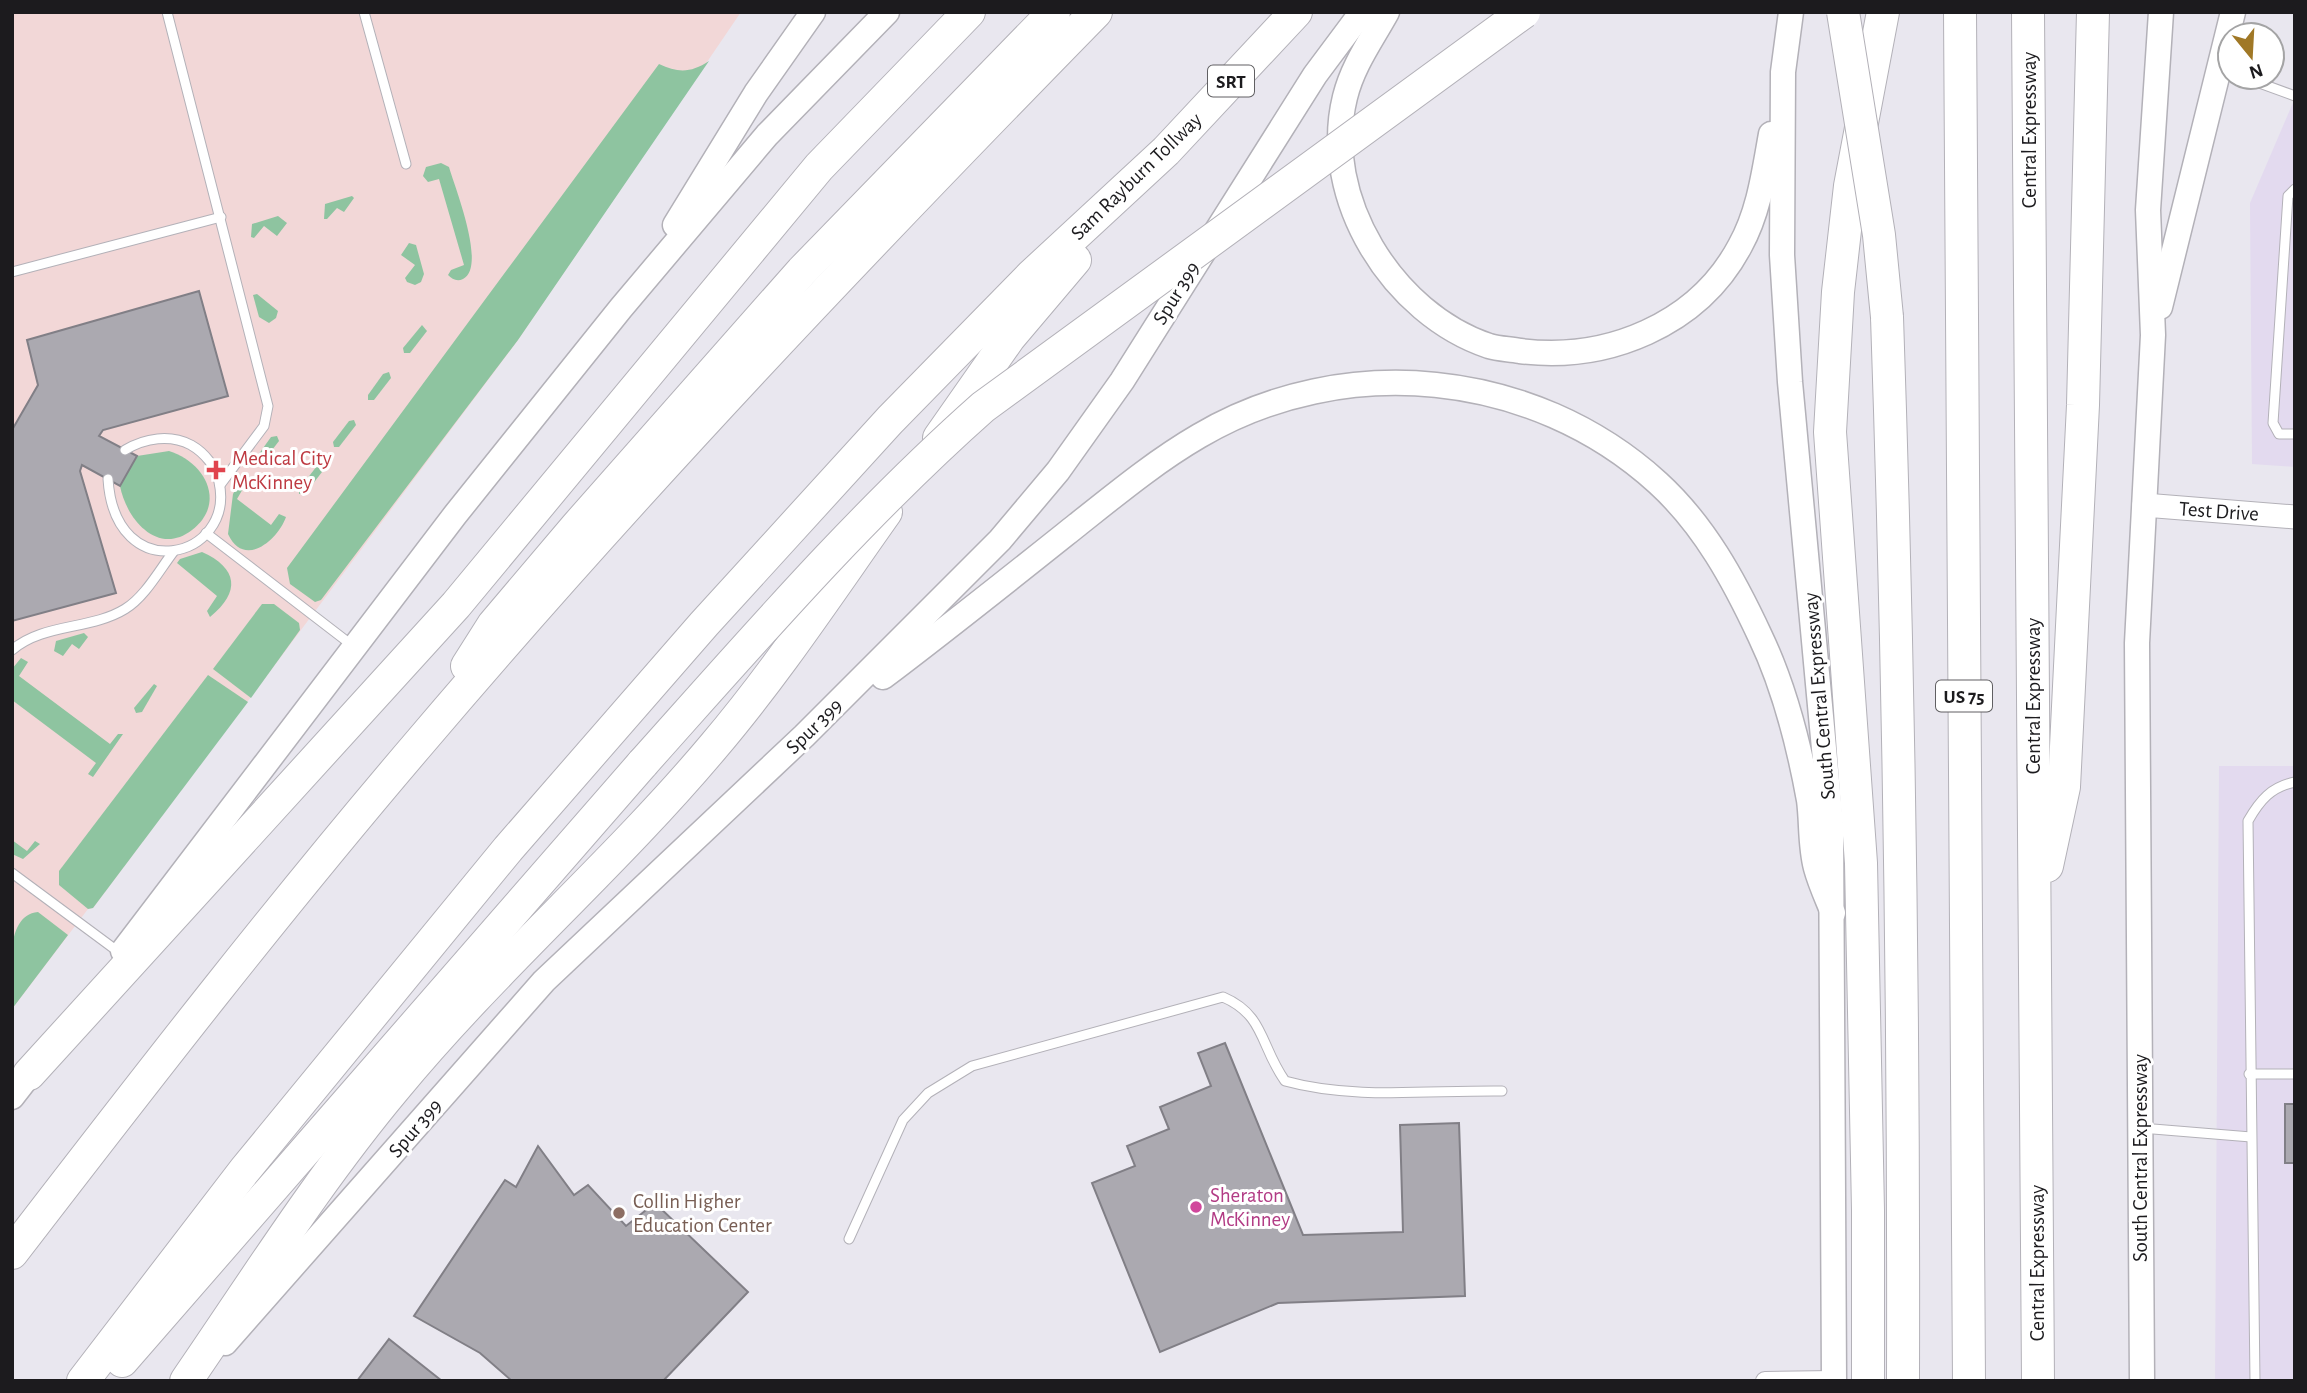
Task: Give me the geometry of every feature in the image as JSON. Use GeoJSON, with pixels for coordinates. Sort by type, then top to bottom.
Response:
{"type":"FeatureCollection","features":[{"type":"Feature","properties":{"kind":"highway"},"geometry":{"type":"LineString","coordinates":[[21,1086],[456,605],[819,167],[969,12]]}},
{"type":"Feature","properties":{"kind":"highway"},"geometry":{"type":"LineString","coordinates":[[420,742],[493,625],[576,527],[802,271],[1054,12]]}},
{"type":"Feature","properties":{"kind":"highway"},"geometry":{"type":"LineString","coordinates":[[12,1252],[139,1087],[420,742],[716,407],[1096,12]]}},
{"type":"Feature","properties":{"kind":"highway","name":"Sam Rayburn Tollway"},"geometry":{"type":"LineString","coordinates":[[83,1381],[244,1171],[508,849],[806,511],[1032,275],[1166,151],[1296,12]]}},
{"type":"Feature","properties":{"kind":"highway"},"geometry":{"type":"LineString","coordinates":[[105,1381],[643,764],[829,555],[920,463],[983,407],[1524,12]]}},
{"type":"Feature","properties":{"kind":"highway"},"geometry":{"type":"LineString","coordinates":[[1843,12],[1880,235],[1887,317],[1898,642],[1904,959],[1903,1381]]}},
{"type":"Feature","properties":{"kind":"highway"},"geometry":{"type":"LineString","coordinates":[[1868,1381],[1861,863],[1830,432],[1838,292],[1850,186],[1882,12]]}},
{"type":"Feature","properties":{"kind":"highway","name":"US 75"},"geometry":{"type":"LineString","coordinates":[[1960,12],[1969,1381]]}},
{"type":"Feature","properties":{"kind":"highway","name":"Central Expressway"},"geometry":{"type":"LineString","coordinates":[[2028,12],[2038,1381]]}},
{"type":"Feature","properties":{"kind":"highway"},"geometry":{"type":"LineString","coordinates":[[2035,925],[2064,787],[2083,405],[2092,25]]}},
{"type":"Feature","properties":{"kind":"highway"},"geometry":{"type":"LineString","coordinates":[[186,1381],[315,1194],[393,1090],[488,982],[713,748],[788,651],[1009,338],[1166,151]]}},
{"type":"Feature","properties":{"kind":"main road"},"geometry":{"type":"LineString","coordinates":[[621,308],[756,93],[813,12]]}},
{"type":"Feature","properties":{"kind":"main road"},"geometry":{"type":"LineString","coordinates":[[21,1086],[455,514],[621,308],[767,135],[887,12]]}},
{"type":"Feature","properties":{"kind":"main road","name":"Spur 399"},"geometry":{"type":"LineString","coordinates":[[193,1381],[544,981],[804,736],[945,598],[1000,540],[1058,471],[1122,380],[1315,75],[1362,12]]}},
{"type":"Feature","properties":{"kind":"main road"},"geometry":{"type":"LineString","coordinates":[[1387,12],[1359,57],[1344,99],[1340,154],[1351,201],[1365,236],[1386,271],[1443,324],[1490,346],[1549,354],[1597,350],[1639,337],[1680,315],[1713,285],[1739,248],[1751,223],[1761,190],[1783,72]]}},
{"type":"Feature","properties":{"kind":"main road","name":"South Central Expressway"},"geometry":{"type":"LineString","coordinates":[[1791,12],[1783,72],[1782,255],[1788,357],[1830,824],[1834,1380]]}},
{"type":"Feature","properties":{"kind":"main road","name":"South Central Expressway"},"geometry":{"type":"LineString","coordinates":[[2142,1381],[2137,643],[2153,335],[2148,210],[2161,12]]}},
{"type":"Feature","properties":{"kind":"main road"},"geometry":{"type":"LineString","coordinates":[[2153,335],[2218,91]]}},
{"type":"Feature","properties":{"kind":"main road"},"geometry":{"type":"LineString","coordinates":[[804,736],[1132,482],[1198,436],[1248,411],[1309,390],[1368,382],[1428,382],[1484,392],[1545,411],[1608,446],[1658,483],[1702,531],[1735,584],[1763,640],[1784,698],[1809,802],[1815,866],[1832,913]]}},
{"type":"Feature","properties":{"kind":"street","name":"Test Drive"},"geometry":{"type":"LineString","coordinates":[[2144,505],[2295,517]]}},
{"type":"Feature","properties":{"kind":"street"},"geometry":{"type":"LineString","coordinates":[[1765,1381],[1834,1380]]}},
{"type":"Feature","properties":{"kind":"lane"},"geometry":{"type":"LineString","coordinates":[[167,12],[221,217],[268,414],[264,426],[220,485]]}},
{"type":"Feature","properties":{"kind":"lane"},"geometry":{"type":"LineString","coordinates":[[364,12],[406,164]]}},
{"type":"Feature","properties":{"kind":"lane"},"geometry":{"type":"LineString","coordinates":[[2295,190],[2288,196],[2273,423],[2279,433],[2295,434]]}},
{"type":"Feature","properties":{"kind":"lane"},"geometry":{"type":"LineString","coordinates":[[12,272],[221,217]]}},
{"type":"Feature","properties":{"kind":"lane"},"geometry":{"type":"LineString","coordinates":[[108,479],[111,502],[125,534],[142,546],[174,551],[188,546],[206,533],[218,513],[220,485],[208,459],[180,440],[158,439],[125,450]]}},
{"type":"Feature","properties":{"kind":"lane"},"geometry":{"type":"LineString","coordinates":[[206,533],[354,647]]}},
{"type":"Feature","properties":{"kind":"lane"},"geometry":{"type":"LineString","coordinates":[[12,650],[29,639],[123,610],[174,551]]}},
{"type":"Feature","properties":{"kind":"lane"},"geometry":{"type":"LineString","coordinates":[[2255,1381],[2249,1074],[2248,821],[2261,798],[2281,785],[2295,782]]}},
{"type":"Feature","properties":{"kind":"lane"},"geometry":{"type":"LineString","coordinates":[[12,873],[121,954]]}},
{"type":"Feature","properties":{"kind":"lane"},"geometry":{"type":"LineString","coordinates":[[849,1239],[903,1120],[928,1093],[972,1066],[1223,997],[1242,1005],[1253,1017],[1274,1065],[1285,1081],[1310,1088],[1342,1090],[1502,1091]]}},
{"type":"Feature","properties":{"kind":"lane"},"geometry":{"type":"LineString","coordinates":[[2249,1074],[2295,1074]]}},
{"type":"Feature","properties":{"kind":"lane"},"geometry":{"type":"LineString","coordinates":[[2140,1128],[2250,1137]]}},
{"type":"Feature","properties":{"kind":"shaded area","name":"Medical City McKinney"},"geometry":{"type":"Polygon","coordinates":[[[12,12],[741,12],[518,340],[93,908],[88,909],[12,1009],[12,12]]]}},
{"type":"Feature","properties":{"kind":"shaded area"},"geometry":{"type":"Polygon","coordinates":[[[2295,98],[2295,467],[2252,464],[2250,203],[2295,98]]]}},
{"type":"Feature","properties":{"kind":"shaded area"},"geometry":{"type":"Polygon","coordinates":[[[2219,766],[2295,766],[2295,1381],[2215,1381],[2219,766]]]}},
{"type":"Feature","properties":{"kind":"green space"},"geometry":{"type":"Polygon","coordinates":[[[709,61],[518,340],[321,600],[315,602],[290,584],[287,568],[659,64],[684,70],[696,68],[709,61]]]}},
{"type":"Feature","properties":{"kind":"green space"},"geometry":{"type":"Polygon","coordinates":[[[441,163],[449,167],[471,244],[470,272],[459,280],[448,275],[451,270],[464,265],[439,179],[428,182],[423,176],[426,167],[441,163]]]}},
{"type":"Feature","properties":{"kind":"green space"},"geometry":{"type":"Polygon","coordinates":[[[352,196],[354,198],[344,212],[337,208],[324,219],[325,204],[352,196]]]}},
{"type":"Feature","properties":{"kind":"green space"},"geometry":{"type":"Polygon","coordinates":[[[278,216],[287,223],[277,236],[264,226],[254,238],[251,237],[252,224],[278,216]]]}},
{"type":"Feature","properties":{"kind":"green space"},"geometry":{"type":"Polygon","coordinates":[[[409,243],[416,245],[424,274],[421,282],[415,285],[407,282],[405,278],[415,265],[401,255],[409,243]]]}},
{"type":"Feature","properties":{"kind":"green space"},"geometry":{"type":"Polygon","coordinates":[[[257,294],[278,311],[276,318],[269,323],[259,317],[253,295],[257,294]]]}},
{"type":"Feature","properties":{"kind":"green space"},"geometry":{"type":"Polygon","coordinates":[[[422,325],[427,331],[410,353],[404,353],[403,348],[422,325]]]}},
{"type":"Feature","properties":{"kind":"green space"},"geometry":{"type":"Polygon","coordinates":[[[389,372],[391,378],[374,400],[368,400],[368,395],[383,374],[389,372]]]}},
{"type":"Feature","properties":{"kind":"green space"},"geometry":{"type":"Polygon","coordinates":[[[354,420],[356,425],[339,447],[334,447],[333,442],[349,421],[354,420]]]}},
{"type":"Feature","properties":{"kind":"green space"},"geometry":{"type":"Polygon","coordinates":[[[277,436],[279,441],[262,463],[256,463],[256,458],[271,437],[277,436]]]}},
{"type":"Feature","properties":{"kind":"green space"},"geometry":{"type":"Polygon","coordinates":[[[169,451],[193,464],[207,484],[210,496],[203,519],[192,530],[179,537],[167,539],[155,536],[136,521],[123,498],[120,486],[137,456],[169,451]]]}},
{"type":"Feature","properties":{"kind":"green space"},"geometry":{"type":"Polygon","coordinates":[[[317,466],[322,472],[305,494],[299,494],[299,489],[317,466]]]}},
{"type":"Feature","properties":{"kind":"green space"},"geometry":{"type":"Polygon","coordinates":[[[240,481],[244,487],[237,499],[271,525],[279,514],[286,517],[268,542],[251,550],[235,544],[228,534],[233,494],[240,481]]]}},
{"type":"Feature","properties":{"kind":"green space"},"geometry":{"type":"Polygon","coordinates":[[[202,552],[223,565],[231,581],[227,599],[210,617],[207,611],[217,596],[177,563],[180,559],[202,552]]]}},
{"type":"Feature","properties":{"kind":"green space"},"geometry":{"type":"Polygon","coordinates":[[[262,604],[274,604],[299,623],[300,630],[251,698],[213,669],[262,604]]]}},
{"type":"Feature","properties":{"kind":"green space"},"geometry":{"type":"Polygon","coordinates":[[[84,633],[88,637],[79,649],[72,644],[63,656],[54,651],[56,641],[84,633]]]}},
{"type":"Feature","properties":{"kind":"green space"},"geometry":{"type":"Polygon","coordinates":[[[21,658],[28,662],[19,676],[110,744],[118,734],[123,734],[93,777],[88,774],[96,763],[12,700],[12,669],[21,658]]]}},
{"type":"Feature","properties":{"kind":"green space"},"geometry":{"type":"Polygon","coordinates":[[[208,675],[248,702],[93,908],[88,909],[59,885],[59,871],[208,675]]]}},
{"type":"Feature","properties":{"kind":"green space"},"geometry":{"type":"Polygon","coordinates":[[[154,684],[157,686],[142,712],[136,713],[134,708],[154,684]]]}},
{"type":"Feature","properties":{"kind":"green space"},"geometry":{"type":"Polygon","coordinates":[[[12,840],[27,851],[35,841],[40,844],[23,859],[12,854],[12,840]]]}},
{"type":"Feature","properties":{"kind":"green space"},"geometry":{"type":"Polygon","coordinates":[[[38,912],[68,935],[12,1009],[11,968],[14,937],[27,916],[38,912]]]}},
{"type":"Feature","properties":{"kind":"building"},"geometry":{"type":"Polygon","coordinates":[[[199,291],[228,396],[103,430],[99,436],[137,456],[120,486],[82,465],[80,471],[116,593],[12,621],[12,430],[38,385],[27,340],[199,291]]]}},
{"type":"Feature","properties":{"kind":"building","name":"Sheraton McKinney"},"geometry":{"type":"Polygon","coordinates":[[[1225,1043],[1303,1235],[1403,1232],[1400,1125],[1459,1123],[1465,1296],[1278,1303],[1160,1352],[1092,1183],[1135,1166],[1127,1146],[1169,1129],[1160,1107],[1211,1086],[1198,1053],[1225,1043]]]}},
{"type":"Feature","properties":{"kind":"building"},"geometry":{"type":"Polygon","coordinates":[[[2285,1104],[2295,1104],[2295,1163],[2285,1163],[2285,1104]]]}},
{"type":"Feature","properties":{"kind":"building"},"geometry":{"type":"Polygon","coordinates":[[[538,1146],[574,1195],[588,1185],[626,1226],[655,1203],[748,1292],[663,1381],[512,1381],[480,1353],[414,1316],[505,1180],[516,1187],[538,1146]]]}},
{"type":"Feature","properties":{"kind":"building"},"geometry":{"type":"Polygon","coordinates":[[[389,1339],[442,1381],[357,1381],[389,1339]]]}},
{"type":"Feature","properties":{"kind":"place","name":"Medical City McKinney"},"geometry":{"type":"Point","coordinates":[216,470]}},
{"type":"Feature","properties":{"kind":"place","name":"Sheraton McKinney"},"geometry":{"type":"Point","coordinates":[1196,1207]}},
{"type":"Feature","properties":{"kind":"place","name":"Collin Higher Education Center"},"geometry":{"type":"Point","coordinates":[619,1213]}}]}
